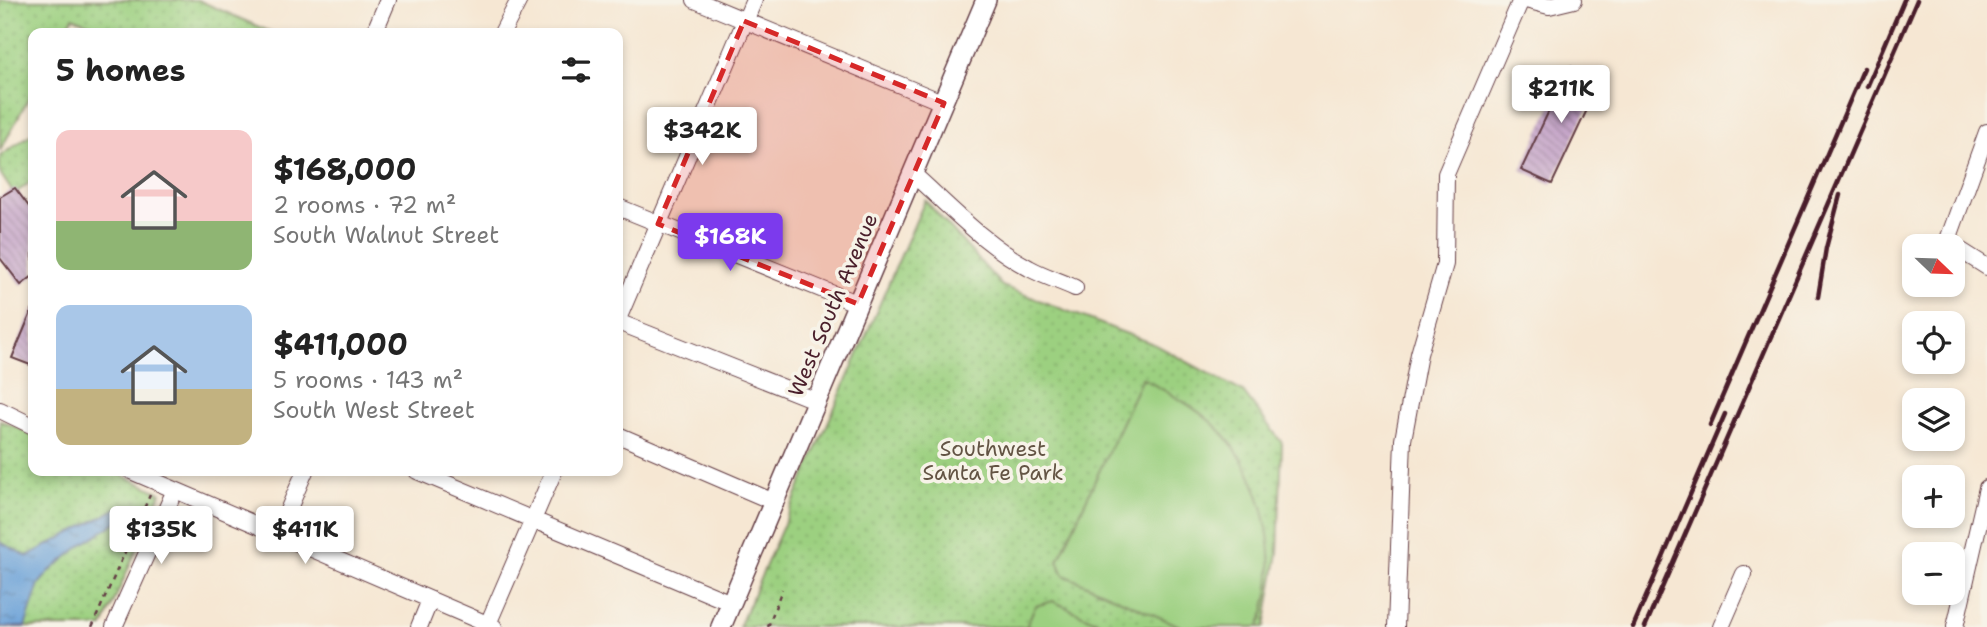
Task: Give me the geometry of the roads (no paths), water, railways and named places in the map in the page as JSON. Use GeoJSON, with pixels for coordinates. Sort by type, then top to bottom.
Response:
{"type":"FeatureCollection","features":[{"type":"Feature","properties":{"kind":"main road","name":"West South Avenue"},"geometry":{"type":"LineString","coordinates":[[721,627],[986,0]]}},
{"type":"Feature","properties":{"kind":"street"},"geometry":{"type":"LineString","coordinates":[[376,28],[388,0]]}},
{"type":"Feature","properties":{"kind":"street"},"geometry":{"type":"LineString","coordinates":[[505,28],[519,0]]}},
{"type":"Feature","properties":{"kind":"street"},"geometry":{"type":"LineString","coordinates":[[695,0],[944,103]]}},
{"type":"Feature","properties":{"kind":"street"},"geometry":{"type":"LineString","coordinates":[[623,309],[754,0]]}},
{"type":"Feature","properties":{"kind":"street"},"geometry":{"type":"LineString","coordinates":[[1396,627],[1403,440],[1419,354],[1445,264],[1446,174],[1521,0]]}},
{"type":"Feature","properties":{"kind":"street"},"geometry":{"type":"LineString","coordinates":[[1526,0],[1549,6],[1574,0]]}},
{"type":"Feature","properties":{"kind":"street"},"geometry":{"type":"LineString","coordinates":[[1987,132],[1949,237],[1957,248],[1987,267]]}},
{"type":"Feature","properties":{"kind":"street"},"geometry":{"type":"LineString","coordinates":[[913,174],[974,230],[1003,251],[1028,268],[1075,288]]}},
{"type":"Feature","properties":{"kind":"street"},"geometry":{"type":"LineString","coordinates":[[623,208],[658,225],[858,304]]}},
{"type":"Feature","properties":{"kind":"street"},"geometry":{"type":"LineString","coordinates":[[623,323],[817,401]]}},
{"type":"Feature","properties":{"kind":"street"},"geometry":{"type":"LineString","coordinates":[[0,410],[28,424]]}},
{"type":"Feature","properties":{"kind":"street"},"geometry":{"type":"LineString","coordinates":[[623,437],[774,502]]}},
{"type":"Feature","properties":{"kind":"street"},"geometry":{"type":"LineString","coordinates":[[143,476],[491,626],[552,476]]}},
{"type":"Feature","properties":{"kind":"street"},"geometry":{"type":"LineString","coordinates":[[278,534],[303,476]]}},
{"type":"Feature","properties":{"kind":"street"},"geometry":{"type":"LineString","coordinates":[[429,476],[731,603]]}},
{"type":"Feature","properties":{"kind":"street"},"geometry":{"type":"LineString","coordinates":[[1955,627],[1987,488]]}},
{"type":"Feature","properties":{"kind":"street"},"geometry":{"type":"LineString","coordinates":[[114,627],[175,490]]}},
{"type":"Feature","properties":{"kind":"street"},"geometry":{"type":"LineString","coordinates":[[1721,627],[1744,574]]}},
{"type":"Feature","properties":{"kind":"street"},"geometry":{"type":"LineString","coordinates":[[419,627],[430,600]]}},
{"type":"Feature","properties":{"kind":"water"},"geometry":{"type":"Polygon","coordinates":[[[118,508],[124,510],[121,519],[83,544],[49,572],[39,584],[25,627],[0,627],[0,542],[27,556],[118,508]]]}},
{"type":"Feature","properties":{"kind":"railway"},"geometry":{"type":"LineString","coordinates":[[1867,87],[1904,0]]}},
{"type":"Feature","properties":{"kind":"railway"},"geometry":{"type":"LineString","coordinates":[[1645,627],[1917,0]]}},
{"type":"Feature","properties":{"kind":"railway"},"geometry":{"type":"LineString","coordinates":[[1710,425],[1864,68]]}},
{"type":"Feature","properties":{"kind":"railway"},"geometry":{"type":"LineString","coordinates":[[1818,297],[1826,248],[1840,195]]}},
{"type":"Feature","properties":{"kind":"railway"},"geometry":{"type":"LineString","coordinates":[[1633,627],[1725,414]]}},
{"type":"Feature","properties":{"kind":"park label","name":"Southwest Santa Fe Park"},"geometry":{"type":"Point","coordinates":[993,461]}}]}
